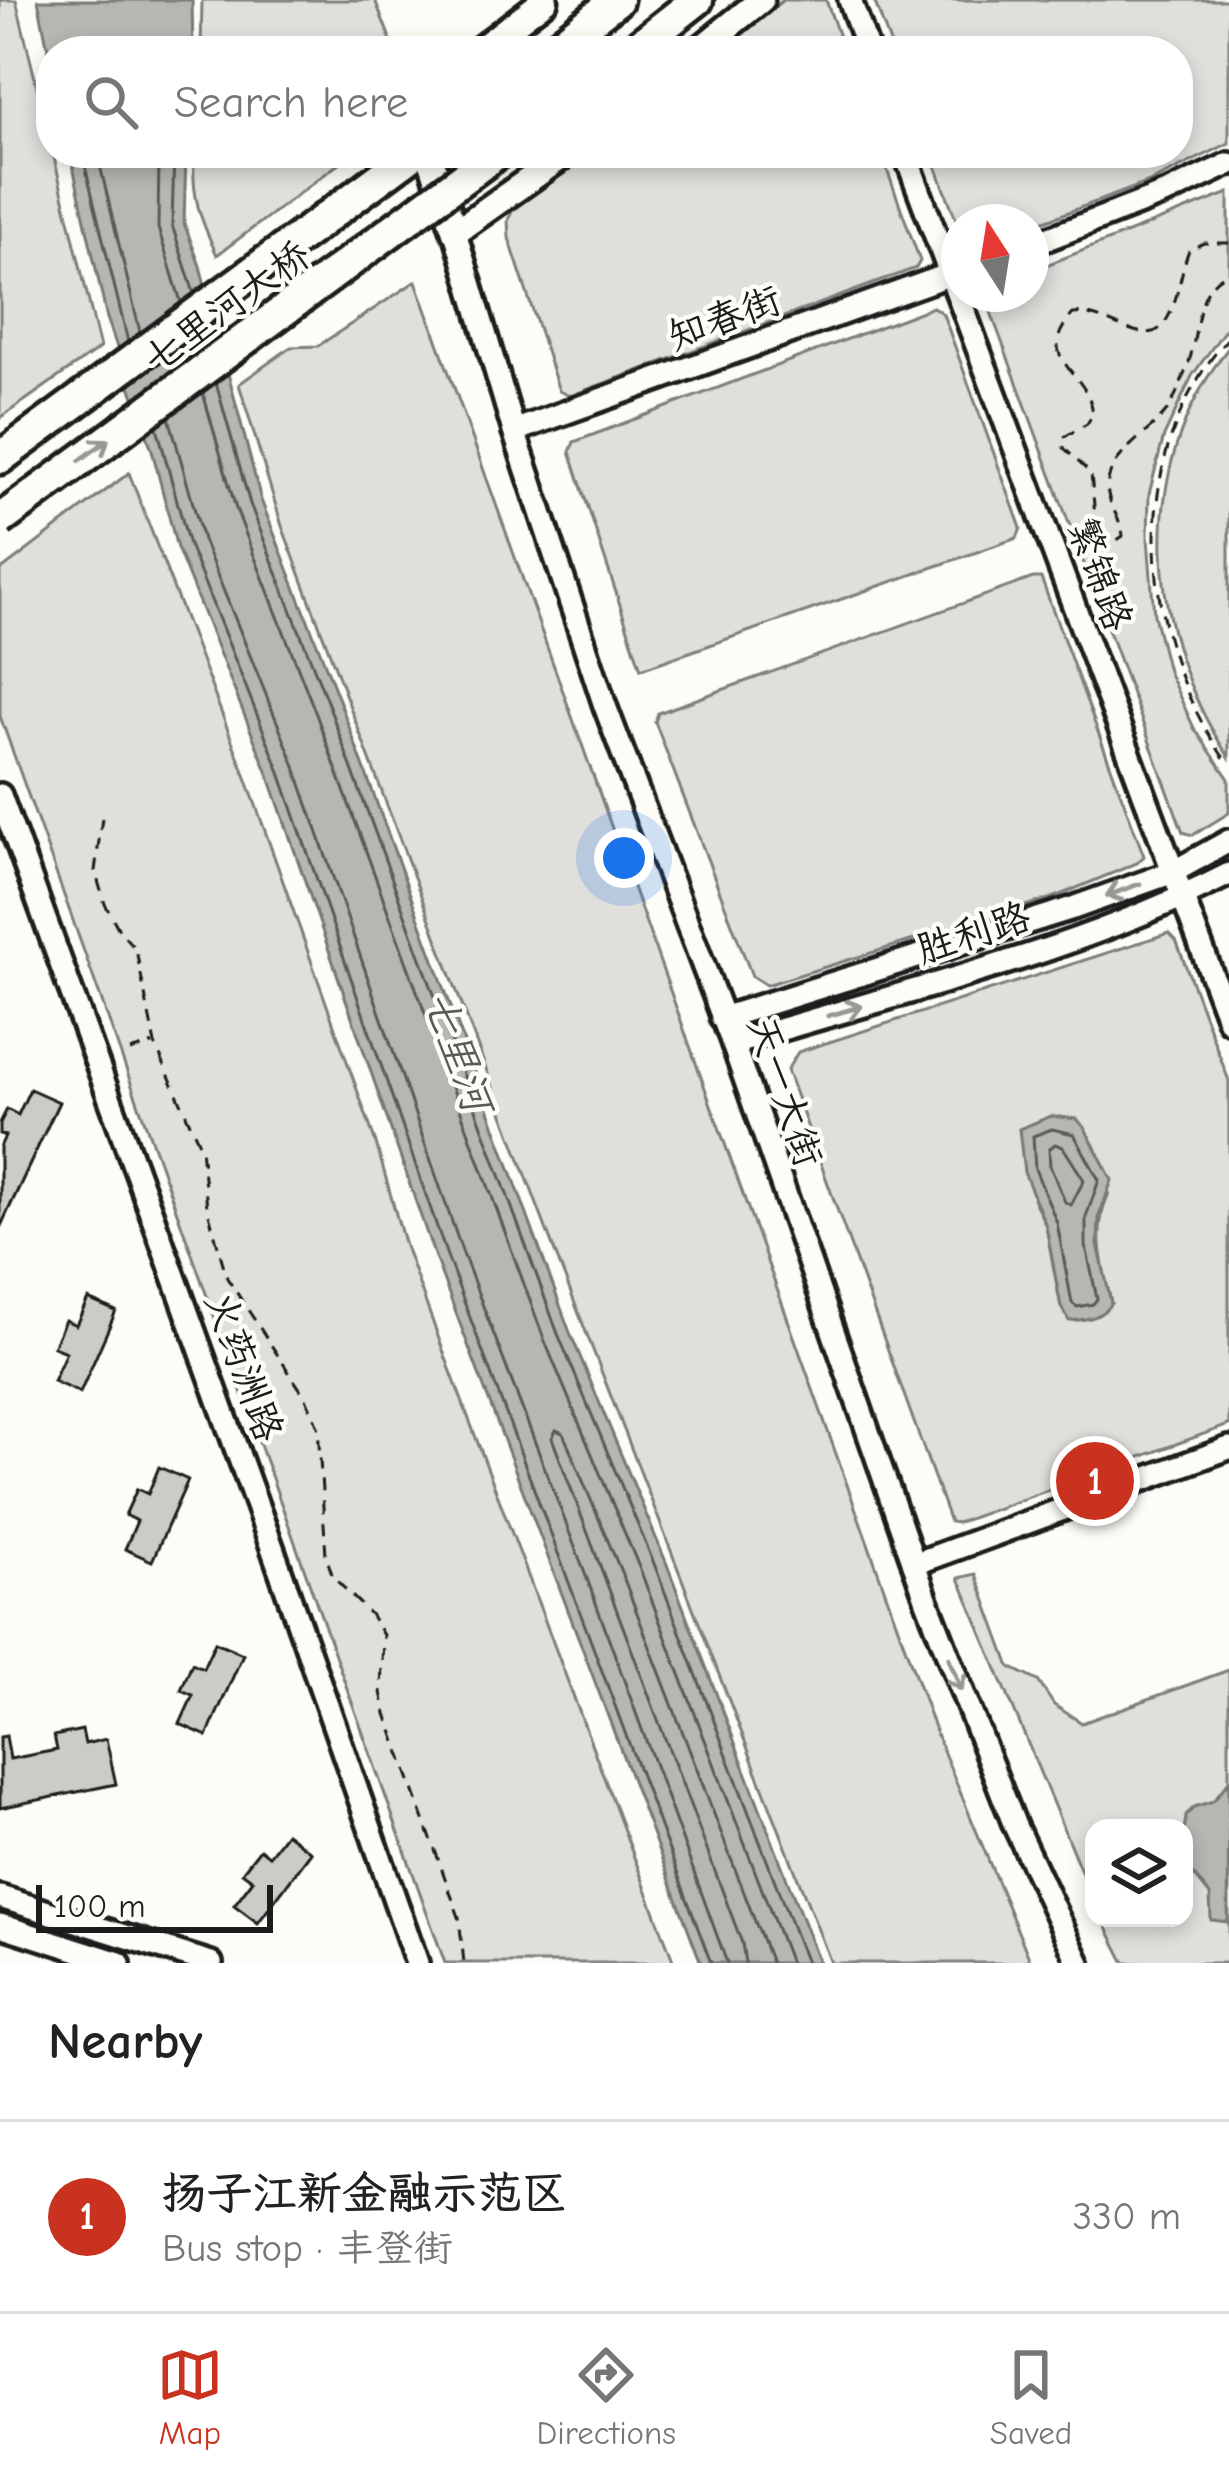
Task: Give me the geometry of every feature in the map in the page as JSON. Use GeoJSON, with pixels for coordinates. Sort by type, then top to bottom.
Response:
{"type":"FeatureCollection","features":[{"type":"Feature","properties":{"kind":"highway"},"geometry":{"type":"LineString","coordinates":[[570,36],[617,0]]}},
{"type":"Feature","properties":{"kind":"highway"},"geometry":{"type":"LineString","coordinates":[[651,36],[698,0]]}},
{"type":"Feature","properties":{"kind":"highway","name":"七里河大桥"},"geometry":{"type":"LineString","coordinates":[[0,458],[394,168]]}},
{"type":"Feature","properties":{"kind":"highway","name":"七里河大桥"},"geometry":{"type":"LineString","coordinates":[[0,520],[477,168]]}},
{"type":"Feature","properties":{"kind":"main road"},"geometry":{"type":"LineString","coordinates":[[498,36],[545,0]]}},
{"type":"Feature","properties":{"kind":"main road"},"geometry":{"type":"LineString","coordinates":[[717,36],[761,0]]}},
{"type":"Feature","properties":{"kind":"main road"},"geometry":{"type":"LineString","coordinates":[[434,168],[455,232],[546,168]]}},
{"type":"Feature","properties":{"kind":"street"},"geometry":{"type":"LineString","coordinates":[[850,0],[863,36]]}},
{"type":"Feature","properties":{"kind":"street"},"geometry":{"type":"LineString","coordinates":[[1049,238],[1229,164]]}},
{"type":"Feature","properties":{"kind":"street","name":"繁锦路"},"geometry":{"type":"LineString","coordinates":[[911,168],[941,241]]}},
{"type":"Feature","properties":{"kind":"street","name":"天一大街"},"geometry":{"type":"LineString","coordinates":[[455,232],[604,706],[733,1044],[914,1564],[1015,1826],[1078,1963]]}},
{"type":"Feature","properties":{"kind":"street","name":"知春街"},"geometry":{"type":"LineString","coordinates":[[514,431],[941,278]]}},
{"type":"Feature","properties":{"kind":"street","name":"繁锦路"},"geometry":{"type":"LineString","coordinates":[[968,312],[1229,1021]]}},
{"type":"Feature","properties":{"kind":"street","name":"火药洲路"},"geometry":{"type":"LineString","coordinates":[[0,795],[273,1550],[416,1963]]}},
{"type":"Feature","properties":{"kind":"street"},"geometry":{"type":"LineString","coordinates":[[722,1018],[1006,931],[1173,872],[1229,841]]}},
{"type":"Feature","properties":{"kind":"street","name":"胜利路"},"geometry":{"type":"LineString","coordinates":[[733,1044],[1041,949],[1183,898],[1229,874]]}},
{"type":"Feature","properties":{"kind":"street"},"geometry":{"type":"LineString","coordinates":[[914,1564],[1229,1448]]}},
{"type":"Feature","properties":{"kind":"street"},"geometry":{"type":"LineString","coordinates":[[0,1898],[212,1963]]}},
{"type":"Feature","properties":{"kind":"street"},"geometry":{"type":"LineString","coordinates":[[397,1906],[401,1954],[397,1963]]}},
{"type":"Feature","properties":{"kind":"street"},"geometry":{"type":"LineString","coordinates":[[0,1924],[119,1963]]}},
{"type":"Feature","properties":{"kind":"path"},"geometry":{"type":"LineString","coordinates":[[1229,243],[1204,243],[1189,250],[1164,324],[1152,333],[1139,334],[1088,312],[1073,314],[1061,327],[1060,360],[1084,382],[1093,415],[1064,437],[1064,448],[1090,474],[1101,540],[1110,544],[1123,536],[1123,527],[1110,507],[1110,473],[1124,452],[1169,408],[1191,359],[1205,295],[1212,281],[1229,273]]}},
{"type":"Feature","properties":{"kind":"path"},"geometry":{"type":"LineString","coordinates":[[1229,338],[1197,383],[1174,436],[1156,496],[1153,538],[1164,622],[1176,667],[1211,741],[1229,765]]}},
{"type":"Feature","properties":{"kind":"path"},"geometry":{"type":"LineString","coordinates":[[102,818],[95,871],[105,904],[136,950],[155,1044],[201,1148],[206,1207],[227,1278],[306,1398],[318,1426],[326,1556],[333,1577],[370,1614],[383,1635],[381,1692],[459,1917],[464,1963]]}},
{"type":"Feature","properties":{"kind":"path"},"geometry":{"type":"LineString","coordinates":[[130,1052],[155,1044]]}},
{"type":"Feature","properties":{"kind":"shaded area"},"geometry":{"type":"Polygon","coordinates":[[[0,0],[16,0],[36,83],[36,168],[57,168],[100,348],[0,418],[0,0]]]}},
{"type":"Feature","properties":{"kind":"shaded area"},"geometry":{"type":"Polygon","coordinates":[[[202,0],[375,0],[389,36],[201,36],[202,0]]]}},
{"type":"Feature","properties":{"kind":"shaded area"},"geometry":{"type":"Polygon","coordinates":[[[783,0],[826,0],[839,36],[739,36],[783,0]]]}},
{"type":"Feature","properties":{"kind":"shaded area"},"geometry":{"type":"Polygon","coordinates":[[[874,0],[1229,0],[1229,143],[1193,161],[1193,36],[887,36],[874,0]]]}},
{"type":"Feature","properties":{"kind":"shaded area"},"geometry":{"type":"Polygon","coordinates":[[[194,168],[333,168],[217,255],[194,168]]]}},
{"type":"Feature","properties":{"kind":"shaded area"},"geometry":{"type":"Polygon","coordinates":[[[567,168],[886,168],[920,261],[916,268],[570,396],[559,391],[509,238],[508,220],[514,207],[567,168]]]}},
{"type":"Feature","properties":{"kind":"shaded area"},"geometry":{"type":"Polygon","coordinates":[[[937,168],[1178,168],[1049,219],[1049,204],[950,204],[937,168]]]}},
{"type":"Feature","properties":{"kind":"shaded area"},"geometry":{"type":"Polygon","coordinates":[[[1229,193],[1229,324],[1192,376],[1164,436],[1149,494],[1154,615],[1168,671],[1194,728],[1229,779],[1229,813],[1193,835],[1183,832],[991,312],[1049,312],[1049,264],[1229,193]]]}},
{"type":"Feature","properties":{"kind":"shaded area"},"geometry":{"type":"Polygon","coordinates":[[[416,281],[937,1736],[1031,1963],[831,1963],[553,1247],[282,526],[239,384],[291,347],[318,346],[416,281]]]}},
{"type":"Feature","properties":{"kind":"shaded area"},"geometry":{"type":"Polygon","coordinates":[[[933,307],[943,314],[1021,528],[1017,538],[641,669],[570,452],[574,442],[933,307]]]}},
{"type":"Feature","properties":{"kind":"shaded area"},"geometry":{"type":"Polygon","coordinates":[[[1229,347],[1229,757],[1201,709],[1180,658],[1167,605],[1162,551],[1165,497],[1177,444],[1198,394],[1229,347]]]}},
{"type":"Feature","properties":{"kind":"shaded area"},"geometry":{"type":"Polygon","coordinates":[[[129,473],[243,769],[376,1143],[405,1246],[447,1361],[674,1963],[445,1963],[0,716],[0,571],[129,473]]]}},
{"type":"Feature","properties":{"kind":"shaded area"},"geometry":{"type":"Polygon","coordinates":[[[1041,578],[1144,856],[1055,897],[766,985],[752,976],[655,722],[658,713],[1041,578]]]}},
{"type":"Feature","properties":{"kind":"shaded area"},"geometry":{"type":"Polygon","coordinates":[[[1169,933],[1176,940],[1229,1081],[1229,1425],[950,1522],[787,1070],[798,1052],[1169,933]],[[1085,1128],[1033,1198],[1046,1226],[1061,1307],[1111,1303],[1100,1234],[1109,1193],[1085,1128]]]}},
{"type":"Feature","properties":{"kind":"shaded area"},"geometry":{"type":"Polygon","coordinates":[[[976,1574],[1010,1667],[1038,1681],[1054,1705],[1082,1723],[1229,1670],[1229,1963],[1125,1963],[1107,1927],[1193,1927],[1193,1819],[1085,1819],[1085,1880],[959,1578],[976,1574]]]}},
{"type":"Feature","properties":{"kind":"water"},"geometry":{"type":"Polygon","coordinates":[[[38,0],[192,0],[193,36],[45,36],[38,0]]]}},
{"type":"Feature","properties":{"kind":"water","name":"七里河"},"geometry":{"type":"Polygon","coordinates":[[[73,168],[186,168],[184,223],[200,266],[261,500],[341,705],[569,1330],[666,1562],[819,1963],[701,1963],[436,1260],[267,771],[177,548],[152,450],[107,318],[73,168]]]}},
{"type":"Feature","properties":{"kind":"water"},"geometry":{"type":"Polygon","coordinates":[[[1051,1116],[1077,1119],[1112,1180],[1099,1216],[1098,1244],[1111,1303],[1098,1315],[1081,1320],[1069,1321],[1061,1307],[1046,1226],[1024,1172],[1019,1129],[1051,1116]]]}},
{"type":"Feature","properties":{"kind":"water"},"geometry":{"type":"Polygon","coordinates":[[[1229,1781],[1228,1922],[1211,1920],[1210,1895],[1193,1874],[1193,1819],[1186,1819],[1194,1807],[1213,1801],[1229,1781]]]}},
{"type":"Feature","properties":{"kind":"building"},"geometry":{"type":"Polygon","coordinates":[[[30,1089],[59,1102],[0,1228],[0,1147],[5,1136],[0,1134],[0,1123],[7,1109],[18,1115],[30,1089]]]}},
{"type":"Feature","properties":{"kind":"building"},"geometry":{"type":"Polygon","coordinates":[[[88,1299],[116,1311],[80,1393],[53,1381],[66,1352],[53,1347],[65,1320],[76,1325],[88,1299]]]}},
{"type":"Feature","properties":{"kind":"building"},"geometry":{"type":"Polygon","coordinates":[[[159,1467],[188,1480],[152,1561],[125,1549],[137,1521],[125,1515],[137,1489],[148,1494],[159,1467]]]}},
{"type":"Feature","properties":{"kind":"building"},"geometry":{"type":"Polygon","coordinates":[[[215,1642],[243,1654],[207,1736],[180,1724],[193,1695],[181,1690],[192,1663],[203,1668],[215,1642]]]}},
{"type":"Feature","properties":{"kind":"building"},"geometry":{"type":"Polygon","coordinates":[[[82,1730],[85,1744],[106,1739],[116,1784],[0,1808],[0,1737],[6,1736],[10,1759],[57,1750],[54,1736],[82,1730]]]}},
{"type":"Feature","properties":{"kind":"building"},"geometry":{"type":"Polygon","coordinates":[[[286,1833],[311,1852],[258,1923],[234,1905],[253,1880],[242,1872],[260,1849],[269,1856],[286,1833]]]}},
{"type":"Feature","properties":{"kind":"place","name":"扬子江新金融示范区"},"geometry":{"type":"Point","coordinates":[1095,1481]}}]}
